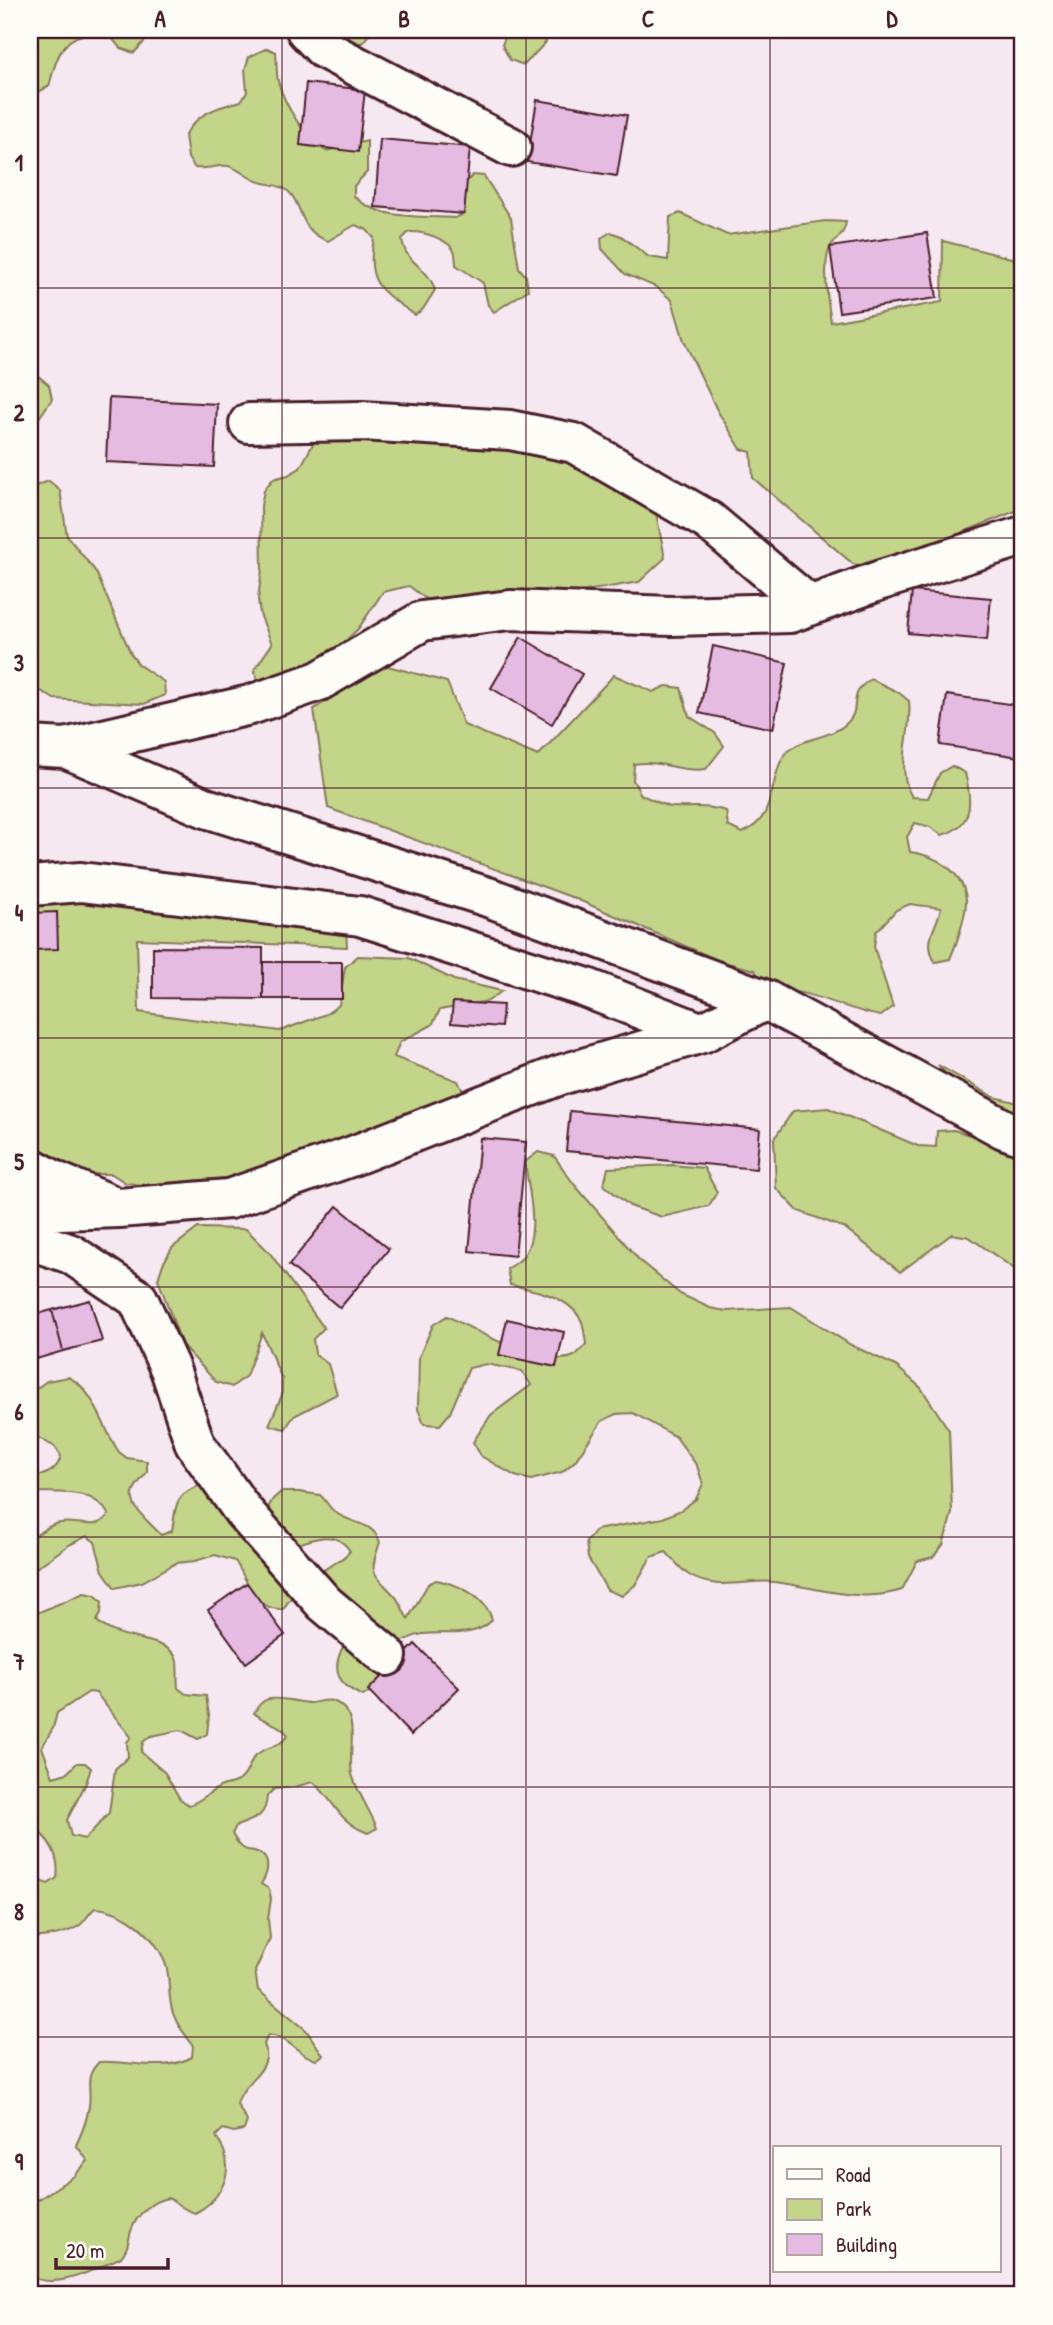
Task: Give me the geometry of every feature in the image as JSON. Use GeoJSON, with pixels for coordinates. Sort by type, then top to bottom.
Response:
{"type":"FeatureCollection","features":[{"type":"Feature","properties":{"kind":"street"},"geometry":{"type":"LineString","coordinates":[[306,30],[324,49],[511,147]]}},
{"type":"Feature","properties":{"kind":"street"},"geometry":{"type":"LineString","coordinates":[[249,423],[362,421],[497,429],[574,443],[709,521],[810,606]]}},
{"type":"Feature","properties":{"kind":"street"},"geometry":{"type":"LineString","coordinates":[[48,747],[250,705],[319,681],[422,621],[510,610],[671,616],[790,612],[881,580],[1023,536]]}},
{"type":"Feature","properties":{"kind":"street"},"geometry":{"type":"LineString","coordinates":[[48,747],[206,808],[488,897],[766,1000],[1004,1129],[1023,1136]]}},
{"type":"Feature","properties":{"kind":"street"},"geometry":{"type":"LineString","coordinates":[[30,886],[81,882],[360,916],[584,987],[702,1033]]}},
{"type":"Feature","properties":{"kind":"street"},"geometry":{"type":"LineString","coordinates":[[30,1211],[119,1208],[229,1199],[350,1157],[560,1075],[702,1033],[766,1000]]}},
{"type":"Feature","properties":{"kind":"street"},"geometry":{"type":"LineString","coordinates":[[30,1167],[55,1181],[119,1208]]}},
{"type":"Feature","properties":{"kind":"street"},"geometry":{"type":"LineString","coordinates":[[30,1240],[71,1254],[138,1299],[170,1369],[195,1444],[243,1511],[324,1603],[387,1656]]}},
{"type":"Feature","properties":{"kind":"green space"},"geometry":{"type":"Polygon","coordinates":[[[30,30],[146,30],[144,42],[134,53],[120,48],[111,37],[85,35],[74,38],[59,56],[49,86],[30,97],[30,30]]]}},
{"type":"Feature","properties":{"kind":"green space"},"geometry":{"type":"Polygon","coordinates":[[[326,30],[373,30],[362,43],[346,42],[326,30]]]}},
{"type":"Feature","properties":{"kind":"green space"},"geometry":{"type":"Polygon","coordinates":[[[508,30],[548,30],[546,42],[524,65],[510,60],[502,45],[508,30]]]}},
{"type":"Feature","properties":{"kind":"green space"},"geometry":{"type":"Polygon","coordinates":[[[267,48],[276,52],[278,81],[285,101],[310,138],[326,151],[367,141],[367,172],[354,186],[354,196],[364,204],[401,215],[455,218],[464,214],[466,182],[473,175],[484,176],[511,218],[519,268],[526,276],[528,290],[494,312],[488,305],[483,283],[456,265],[455,253],[448,244],[428,235],[409,232],[402,239],[407,254],[427,275],[435,290],[423,309],[415,315],[384,292],[378,284],[372,266],[374,238],[366,229],[355,225],[328,241],[311,231],[293,197],[285,189],[253,180],[228,166],[195,168],[188,158],[185,135],[202,116],[241,101],[247,92],[245,69],[249,57],[267,48]]]}},
{"type":"Feature","properties":{"kind":"green space"},"geometry":{"type":"Polygon","coordinates":[[[680,213],[727,235],[825,221],[846,222],[827,257],[831,322],[942,302],[943,241],[1023,261],[1023,508],[874,568],[853,564],[753,478],[751,452],[741,449],[717,410],[684,341],[672,300],[656,287],[625,274],[602,249],[601,238],[611,232],[621,236],[649,257],[668,260],[670,217],[680,213]]]}},
{"type":"Feature","properties":{"kind":"green space"},"geometry":{"type":"Polygon","coordinates":[[[30,374],[37,375],[49,385],[52,399],[34,425],[30,442],[30,374]]]}},
{"type":"Feature","properties":{"kind":"green space"},"geometry":{"type":"Polygon","coordinates":[[[402,415],[592,462],[656,513],[665,558],[639,582],[580,592],[426,599],[409,586],[383,592],[358,629],[323,662],[259,684],[254,670],[272,644],[260,614],[258,599],[262,569],[261,506],[264,490],[273,479],[300,468],[315,440],[402,415]]]}},
{"type":"Feature","properties":{"kind":"green space"},"geometry":{"type":"Polygon","coordinates":[[[49,481],[60,490],[67,536],[96,572],[131,654],[139,665],[164,682],[165,695],[144,704],[54,699],[41,691],[30,692],[30,488],[49,481]]]}},
{"type":"Feature","properties":{"kind":"green space"},"geometry":{"type":"Polygon","coordinates":[[[384,665],[447,682],[464,725],[538,756],[614,675],[653,692],[666,686],[681,688],[689,716],[715,733],[724,746],[706,769],[652,763],[634,764],[633,780],[641,795],[668,806],[706,807],[726,811],[728,826],[742,833],[753,827],[766,811],[778,770],[787,752],[803,742],[840,729],[847,723],[854,712],[856,696],[871,679],[898,692],[909,701],[904,774],[912,797],[928,798],[940,773],[952,766],[965,773],[969,793],[965,819],[952,831],[942,835],[930,827],[915,823],[907,837],[910,852],[929,857],[946,866],[960,880],[964,889],[965,913],[950,959],[935,962],[930,947],[941,908],[910,904],[896,910],[876,932],[874,947],[893,1007],[881,1016],[809,995],[780,990],[765,991],[755,970],[720,961],[574,898],[328,808],[314,709],[384,665]]]}},
{"type":"Feature","properties":{"kind":"green space"},"geometry":{"type":"Polygon","coordinates":[[[81,900],[346,928],[347,947],[137,939],[139,1012],[280,1031],[326,1014],[339,1005],[345,967],[358,956],[409,958],[454,980],[502,991],[488,1001],[440,1010],[432,1025],[400,1042],[394,1057],[458,1081],[468,1102],[259,1175],[143,1185],[126,1183],[112,1174],[76,1174],[30,1149],[30,904],[81,900]]]}},
{"type":"Feature","properties":{"kind":"green space"},"geometry":{"type":"Polygon","coordinates":[[[938,1065],[994,1097],[1023,1104],[1023,1119],[951,1080],[938,1065]]]}},
{"type":"Feature","properties":{"kind":"green space"},"geometry":{"type":"Polygon","coordinates":[[[828,1108],[918,1146],[936,1147],[937,1131],[954,1130],[1023,1152],[1023,1275],[969,1237],[952,1234],[900,1272],[845,1228],[798,1211],[776,1188],[774,1139],[793,1111],[828,1108]]]}},
{"type":"Feature","properties":{"kind":"green space"},"geometry":{"type":"Polygon","coordinates":[[[538,1152],[554,1156],[573,1183],[640,1261],[680,1294],[710,1308],[726,1311],[791,1307],[851,1345],[896,1366],[921,1388],[949,1430],[952,1513],[943,1545],[933,1557],[917,1561],[902,1590],[886,1594],[854,1595],[774,1582],[710,1583],[689,1575],[666,1552],[651,1557],[635,1585],[622,1596],[607,1590],[588,1558],[586,1542],[596,1530],[663,1518],[696,1499],[703,1484],[697,1466],[676,1437],[633,1413],[616,1414],[602,1421],[575,1461],[562,1472],[531,1480],[515,1476],[481,1456],[473,1442],[491,1415],[531,1385],[522,1371],[486,1364],[469,1368],[450,1413],[440,1425],[424,1424],[418,1409],[419,1357],[433,1325],[447,1316],[510,1346],[546,1357],[562,1359],[574,1356],[586,1344],[582,1322],[569,1306],[551,1296],[510,1285],[507,1269],[521,1259],[531,1238],[532,1212],[525,1162],[538,1152]]]}},
{"type":"Feature","properties":{"kind":"green space"},"geometry":{"type":"Polygon","coordinates":[[[672,1165],[704,1168],[717,1192],[709,1206],[662,1217],[630,1206],[604,1185],[608,1168],[672,1165]]]}},
{"type":"Feature","properties":{"kind":"green space"},"geometry":{"type":"Polygon","coordinates":[[[198,1228],[246,1229],[269,1252],[324,1328],[313,1339],[315,1354],[328,1364],[337,1394],[294,1416],[285,1429],[269,1425],[282,1395],[282,1379],[262,1333],[246,1376],[232,1387],[216,1382],[182,1345],[158,1279],[172,1248],[198,1228]]]}},
{"type":"Feature","properties":{"kind":"green space"},"geometry":{"type":"Polygon","coordinates":[[[68,1377],[85,1390],[92,1400],[119,1452],[127,1458],[147,1461],[147,1472],[132,1496],[141,1514],[161,1535],[172,1531],[182,1495],[206,1483],[230,1526],[238,1533],[265,1513],[273,1499],[281,1492],[320,1495],[335,1512],[366,1526],[376,1535],[380,1542],[374,1561],[374,1572],[396,1597],[408,1619],[428,1584],[436,1580],[454,1585],[478,1598],[492,1620],[477,1630],[423,1634],[392,1647],[379,1681],[363,1696],[342,1682],[339,1676],[338,1662],[344,1645],[318,1574],[350,1551],[338,1540],[324,1537],[293,1546],[295,1592],[283,1609],[273,1608],[258,1600],[235,1561],[215,1555],[176,1563],[142,1582],[115,1588],[103,1571],[95,1542],[87,1536],[30,1572],[30,1539],[55,1524],[97,1523],[109,1515],[95,1500],[86,1496],[36,1492],[30,1496],[30,1478],[50,1472],[57,1466],[61,1456],[55,1447],[30,1433],[30,1393],[47,1381],[68,1377]]]}},
{"type":"Feature","properties":{"kind":"green space"},"geometry":{"type":"Polygon","coordinates":[[[84,1593],[95,1595],[102,1602],[97,1621],[106,1628],[155,1643],[173,1653],[177,1661],[178,1688],[186,1694],[206,1696],[209,1715],[207,1734],[198,1739],[181,1730],[151,1736],[143,1742],[141,1752],[165,1773],[180,1799],[189,1805],[218,1788],[240,1780],[256,1755],[281,1743],[288,1735],[280,1727],[254,1713],[265,1700],[274,1698],[308,1703],[333,1701],[348,1714],[352,1733],[352,1774],[377,1828],[368,1833],[349,1823],[313,1782],[274,1789],[267,1796],[261,1813],[236,1826],[232,1834],[238,1844],[246,1850],[260,1853],[267,1865],[261,1884],[269,1889],[271,1899],[268,1919],[270,1938],[255,1971],[258,1990],[306,2030],[323,2055],[316,2060],[288,2042],[268,2035],[264,2044],[266,2053],[262,2069],[240,2096],[237,2104],[247,2121],[244,2130],[234,2132],[223,2129],[216,2136],[224,2151],[227,2170],[222,2188],[210,2202],[195,2213],[168,2198],[156,2202],[145,2209],[137,2219],[121,2257],[76,2277],[52,2281],[30,2276],[30,2205],[74,2176],[88,2161],[76,2145],[87,2116],[90,2078],[94,2068],[99,2062],[158,2065],[181,2062],[192,2057],[193,2046],[173,2013],[163,1958],[149,1937],[130,1920],[119,1914],[95,1908],[82,1923],[69,1931],[30,1938],[30,1877],[48,1884],[57,1878],[58,1870],[52,1848],[43,1836],[30,1827],[30,1616],[84,1593]],[[89,1692],[57,1713],[53,1728],[42,1747],[53,1777],[67,1773],[77,1763],[85,1763],[91,1768],[67,1820],[71,1836],[85,1839],[109,1813],[115,1769],[128,1757],[127,1742],[131,1737],[96,1693],[89,1692]]]}},
{"type":"Feature","properties":{"kind":"building"},"geometry":{"type":"Polygon","coordinates":[[[306,83],[365,90],[358,152],[300,145],[306,83]]]}},
{"type":"Feature","properties":{"kind":"building"},"geometry":{"type":"Polygon","coordinates":[[[537,100],[627,115],[617,176],[527,162],[537,100]]]}},
{"type":"Feature","properties":{"kind":"building"},"geometry":{"type":"Polygon","coordinates":[[[380,139],[470,147],[464,214],[375,207],[380,139]]]}},
{"type":"Feature","properties":{"kind":"building"},"geometry":{"type":"Polygon","coordinates":[[[927,233],[937,298],[839,312],[830,247],[927,233]]]}},
{"type":"Feature","properties":{"kind":"building"},"geometry":{"type":"Polygon","coordinates":[[[109,398],[217,404],[214,467],[106,462],[109,398]]]}},
{"type":"Feature","properties":{"kind":"building"},"geometry":{"type":"Polygon","coordinates":[[[912,591],[991,598],[987,640],[908,633],[912,591]]]}},
{"type":"Feature","properties":{"kind":"building"},"geometry":{"type":"Polygon","coordinates":[[[521,637],[582,674],[552,724],[491,688],[521,637]]]}},
{"type":"Feature","properties":{"kind":"building"},"geometry":{"type":"Polygon","coordinates":[[[713,646],[787,663],[773,729],[699,713],[713,646]]]}},
{"type":"Feature","properties":{"kind":"building"},"geometry":{"type":"Polygon","coordinates":[[[947,695],[1023,706],[1020,757],[940,745],[947,695]]]}},
{"type":"Feature","properties":{"kind":"building"},"geometry":{"type":"Polygon","coordinates":[[[57,912],[58,949],[30,950],[30,913],[57,912]]]}},
{"type":"Feature","properties":{"kind":"building"},"geometry":{"type":"Polygon","coordinates":[[[153,947],[263,948],[263,999],[153,998],[153,947]]]}},
{"type":"Feature","properties":{"kind":"building"},"geometry":{"type":"Polygon","coordinates":[[[263,962],[342,962],[342,999],[263,999],[263,962]]]}},
{"type":"Feature","properties":{"kind":"building"},"geometry":{"type":"Polygon","coordinates":[[[453,1002],[503,1005],[501,1027],[451,1023],[453,1002]]]}},
{"type":"Feature","properties":{"kind":"building"},"geometry":{"type":"Polygon","coordinates":[[[570,1111],[760,1129],[756,1169],[566,1151],[570,1111]]]}},
{"type":"Feature","properties":{"kind":"building"},"geometry":{"type":"Polygon","coordinates":[[[480,1138],[526,1142],[515,1256],[469,1251],[480,1138]]]}},
{"type":"Feature","properties":{"kind":"building"},"geometry":{"type":"Polygon","coordinates":[[[337,1206],[389,1249],[340,1308],[289,1265],[337,1206]]]}},
{"type":"Feature","properties":{"kind":"building"},"geometry":{"type":"Polygon","coordinates":[[[90,1300],[102,1341],[63,1351],[52,1310],[90,1300]]]}},
{"type":"Feature","properties":{"kind":"building"},"geometry":{"type":"Polygon","coordinates":[[[52,1310],[63,1351],[30,1361],[30,1316],[52,1310]]]}},
{"type":"Feature","properties":{"kind":"building"},"geometry":{"type":"Polygon","coordinates":[[[507,1319],[564,1332],[556,1367],[499,1355],[507,1319]]]}},
{"type":"Feature","properties":{"kind":"building"},"geometry":{"type":"Polygon","coordinates":[[[247,1583],[285,1635],[246,1663],[208,1610],[247,1583]]]}},
{"type":"Feature","properties":{"kind":"building"},"geometry":{"type":"Polygon","coordinates":[[[415,1644],[459,1688],[411,1735],[368,1690],[415,1644]]]}}]}
